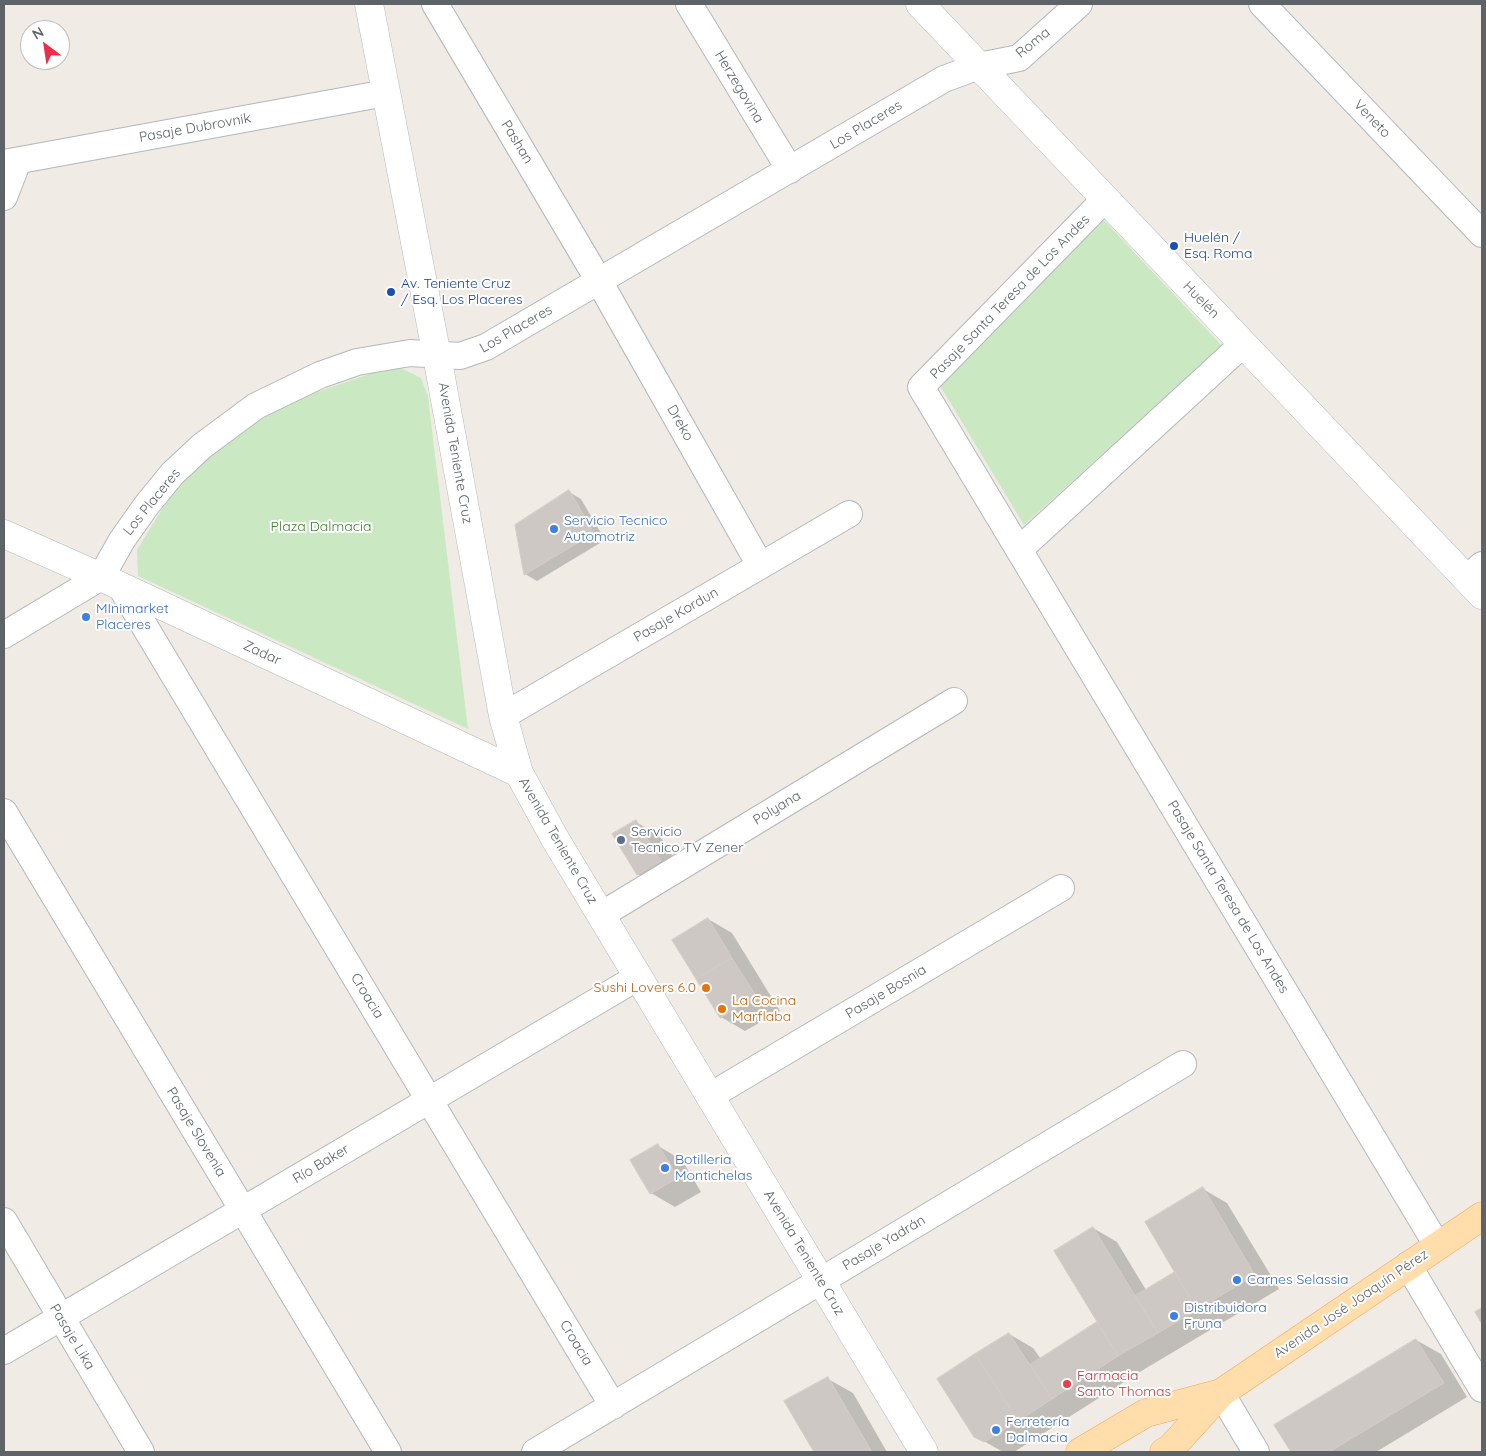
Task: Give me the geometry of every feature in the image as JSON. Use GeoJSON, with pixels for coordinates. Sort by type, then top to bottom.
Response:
{"type":"FeatureCollection","features":[{"type":"Feature","properties":{"kind":"main road","name":"Avenida Teniente Cruz"},"geometry":{"type":"LineString","coordinates":[[369,4],[437,356],[503,716],[519,773],[535,805],[924,1452]]}},
{"type":"Feature","properties":{"kind":"main road","name":"Huelén"},"geometry":{"type":"LineString","coordinates":[[920,4],[1243,344],[1477,580]]}},
{"type":"Feature","properties":{"kind":"main road","name":"Zadar"},"geometry":{"type":"LineString","coordinates":[[4,534],[111,582],[519,773]]}},
{"type":"Feature","properties":{"kind":"main road","name":"Avenida José Joaquín Pérez"},"geometry":{"type":"LineString","coordinates":[[1164,1452],[1171,1448],[1221,1393],[1482,1216]]}},
{"type":"Feature","properties":{"kind":"main road","name":"Avenida José Joaquín Pérez"},"geometry":{"type":"LineString","coordinates":[[1080,1452],[1146,1413],[1221,1393]]}},
{"type":"Feature","properties":{"kind":"street","name":"Pashan"},"geometry":{"type":"LineString","coordinates":[[435,4],[599,281]]}},
{"type":"Feature","properties":{"kind":"street","name":"Herzegovina"},"geometry":{"type":"LineString","coordinates":[[689,4],[790,170]]}},
{"type":"Feature","properties":{"kind":"street","name":"Roma"},"geometry":{"type":"LineString","coordinates":[[979,66],[1019,58],[1078,4]]}},
{"type":"Feature","properties":{"kind":"street","name":"Veneto"},"geometry":{"type":"LineString","coordinates":[[1262,4],[1482,234]]}},
{"type":"Feature","properties":{"kind":"street","name":"Los Placeres"},"geometry":{"type":"LineString","coordinates":[[4,635],[111,582],[131,526],[172,474],[202,446],[256,406],[320,375],[357,362],[397,354],[460,356],[486,347],[944,79],[979,66]]}},
{"type":"Feature","properties":{"kind":"street","name":"Pasaje Dubrovnik"},"geometry":{"type":"LineString","coordinates":[[11,162],[386,93]]}},
{"type":"Feature","properties":{"kind":"street"},"geometry":{"type":"LineString","coordinates":[[4,197],[11,162]]}},
{"type":"Feature","properties":{"kind":"street","name":"Pasaje Santa Teresa de Los Andes"},"geometry":{"type":"LineString","coordinates":[[1105,199],[921,387],[1437,1245]]}},
{"type":"Feature","properties":{"kind":"street","name":"Dreko"},"geometry":{"type":"LineString","coordinates":[[599,281],[760,565]]}},
{"type":"Feature","properties":{"kind":"street"},"geometry":{"type":"LineString","coordinates":[[1020,549],[1243,344]]}},
{"type":"Feature","properties":{"kind":"street","name":"Pasaje Kordun"},"geometry":{"type":"LineString","coordinates":[[503,716],[849,514]]}},
{"type":"Feature","properties":{"kind":"street","name":"Croacia"},"geometry":{"type":"LineString","coordinates":[[111,582],[429,1099],[613,1406]]}},
{"type":"Feature","properties":{"kind":"street","name":"Polyana"},"geometry":{"type":"LineString","coordinates":[[601,915],[954,701]]}},
{"type":"Feature","properties":{"kind":"street","name":"Pasaje Slovenia"},"geometry":{"type":"LineString","coordinates":[[4,812],[388,1452]]}},
{"type":"Feature","properties":{"kind":"street","name":"Pasaje Bosnia"},"geometry":{"type":"LineString","coordinates":[[710,1096],[1061,888]]}},
{"type":"Feature","properties":{"kind":"street","name":"Río Baker"},"geometry":{"type":"LineString","coordinates":[[4,1351],[638,977]]}},
{"type":"Feature","properties":{"kind":"street","name":"Pasaje Yadrán"},"geometry":{"type":"LineString","coordinates":[[535,1452],[1182,1064]]}},
{"type":"Feature","properties":{"kind":"street","name":"Pasaje Lika"},"geometry":{"type":"LineString","coordinates":[[4,1222],[141,1452]]}},
{"type":"Feature","properties":{"kind":"street"},"geometry":{"type":"LineString","coordinates":[[1408,1265],[1482,1389]]}},
{"type":"Feature","properties":{"kind":"street"},"geometry":{"type":"LineString","coordinates":[[1221,1393],[1256,1452]]}},
{"type":"Feature","properties":{"kind":"green space"},"geometry":{"type":"Polygon","coordinates":[[[1104,220],[1222,346],[1024,525],[939,384],[1104,220]]]}},
{"type":"Feature","properties":{"kind":"green space","name":"Plaza Dalmacia"},"geometry":{"type":"Polygon","coordinates":[[[401,368],[421,378],[428,397],[468,729],[138,576],[137,550],[172,493],[203,461],[269,414],[303,397],[384,369],[401,368]]]}},
{"type":"Feature","properties":{"kind":"building","name":"Servicio Tecnico Automotriz"},"geometry":{"type":"Polygon","coordinates":[[[569,490],[594,533],[524,575],[515,525],[569,490]]]}},
{"type":"Feature","properties":{"kind":"building"},"geometry":{"type":"Polygon","coordinates":[[[636,820],[661,861],[637,875],[612,834],[636,820]]]}},
{"type":"Feature","properties":{"kind":"building"},"geometry":{"type":"Polygon","coordinates":[[[708,918],[732,958],[696,979],[672,940],[708,918]]]}},
{"type":"Feature","properties":{"kind":"building"},"geometry":{"type":"Polygon","coordinates":[[[732,958],[756,996],[720,1018],[696,979],[732,958]]]}},
{"type":"Feature","properties":{"kind":"building"},"geometry":{"type":"Polygon","coordinates":[[[658,1144],[678,1178],[650,1194],[630,1160],[658,1144]]]}},
{"type":"Feature","properties":{"kind":"building"},"geometry":{"type":"Polygon","coordinates":[[[1203,1187],[1255,1275],[1197,1310],[1145,1222],[1203,1187]]]}},
{"type":"Feature","properties":{"kind":"building"},"geometry":{"type":"Polygon","coordinates":[[[1093,1227],[1158,1333],[1118,1356],[1054,1251],[1093,1227]]]}},
{"type":"Feature","properties":{"kind":"building"},"geometry":{"type":"Polygon","coordinates":[[[1175,1272],[1197,1310],[1158,1333],[1135,1296],[1175,1272]]]}},
{"type":"Feature","properties":{"kind":"building"},"geometry":{"type":"Polygon","coordinates":[[[1482,1308],[1482,1324],[1475,1312],[1482,1308]]]}},
{"type":"Feature","properties":{"kind":"building"},"geometry":{"type":"Polygon","coordinates":[[[1097,1322],[1118,1356],[1052,1399],[1030,1365],[1097,1322]]]}},
{"type":"Feature","properties":{"kind":"building"},"geometry":{"type":"Polygon","coordinates":[[[1009,1333],[1052,1399],[1018,1421],[975,1354],[1009,1333]]]}},
{"type":"Feature","properties":{"kind":"building"},"geometry":{"type":"Polygon","coordinates":[[[1416,1339],[1444,1383],[1329,1452],[1291,1452],[1274,1425],[1416,1339]]]}},
{"type":"Feature","properties":{"kind":"building"},"geometry":{"type":"Polygon","coordinates":[[[975,1354],[1018,1421],[984,1442],[974,1437],[937,1379],[975,1354]]]}},
{"type":"Feature","properties":{"kind":"building"},"geometry":{"type":"Polygon","coordinates":[[[828,1377],[872,1452],[814,1452],[784,1401],[828,1377]]]}},
{"type":"Feature","properties":{"kind":"place","name":"Huelén / Esq. Roma"},"geometry":{"type":"Point","coordinates":[1174,246]}},
{"type":"Feature","properties":{"kind":"place","name":"Av. Teniente Cruz / Esq. Los Placeres"},"geometry":{"type":"Point","coordinates":[391,292]}},
{"type":"Feature","properties":{"kind":"place","name":"Servicio Tecnico Automotriz"},"geometry":{"type":"Point","coordinates":[554,529]}},
{"type":"Feature","properties":{"kind":"place","name":"MInimarket Placeres"},"geometry":{"type":"Point","coordinates":[86,617]}},
{"type":"Feature","properties":{"kind":"place","name":"Servicio Tecnico TV Zener"},"geometry":{"type":"Point","coordinates":[621,840]}},
{"type":"Feature","properties":{"kind":"place","name":"Sushi Lovers 6.0"},"geometry":{"type":"Point","coordinates":[706,988]}},
{"type":"Feature","properties":{"kind":"place","name":"La Cocina Marflaba"},"geometry":{"type":"Point","coordinates":[722,1009]}},
{"type":"Feature","properties":{"kind":"place","name":"Botilleria Montichelas"},"geometry":{"type":"Point","coordinates":[665,1168]}},
{"type":"Feature","properties":{"kind":"place","name":"Carnes Selassia"},"geometry":{"type":"Point","coordinates":[1237,1280]}},
{"type":"Feature","properties":{"kind":"place","name":"Distribuidora Fruna"},"geometry":{"type":"Point","coordinates":[1174,1316]}},
{"type":"Feature","properties":{"kind":"place","name":"Farmacia Santo Thomas"},"geometry":{"type":"Point","coordinates":[1067,1384]}},
{"type":"Feature","properties":{"kind":"place","name":"Ferretería Dalmacia"},"geometry":{"type":"Point","coordinates":[996,1430]}}]}
